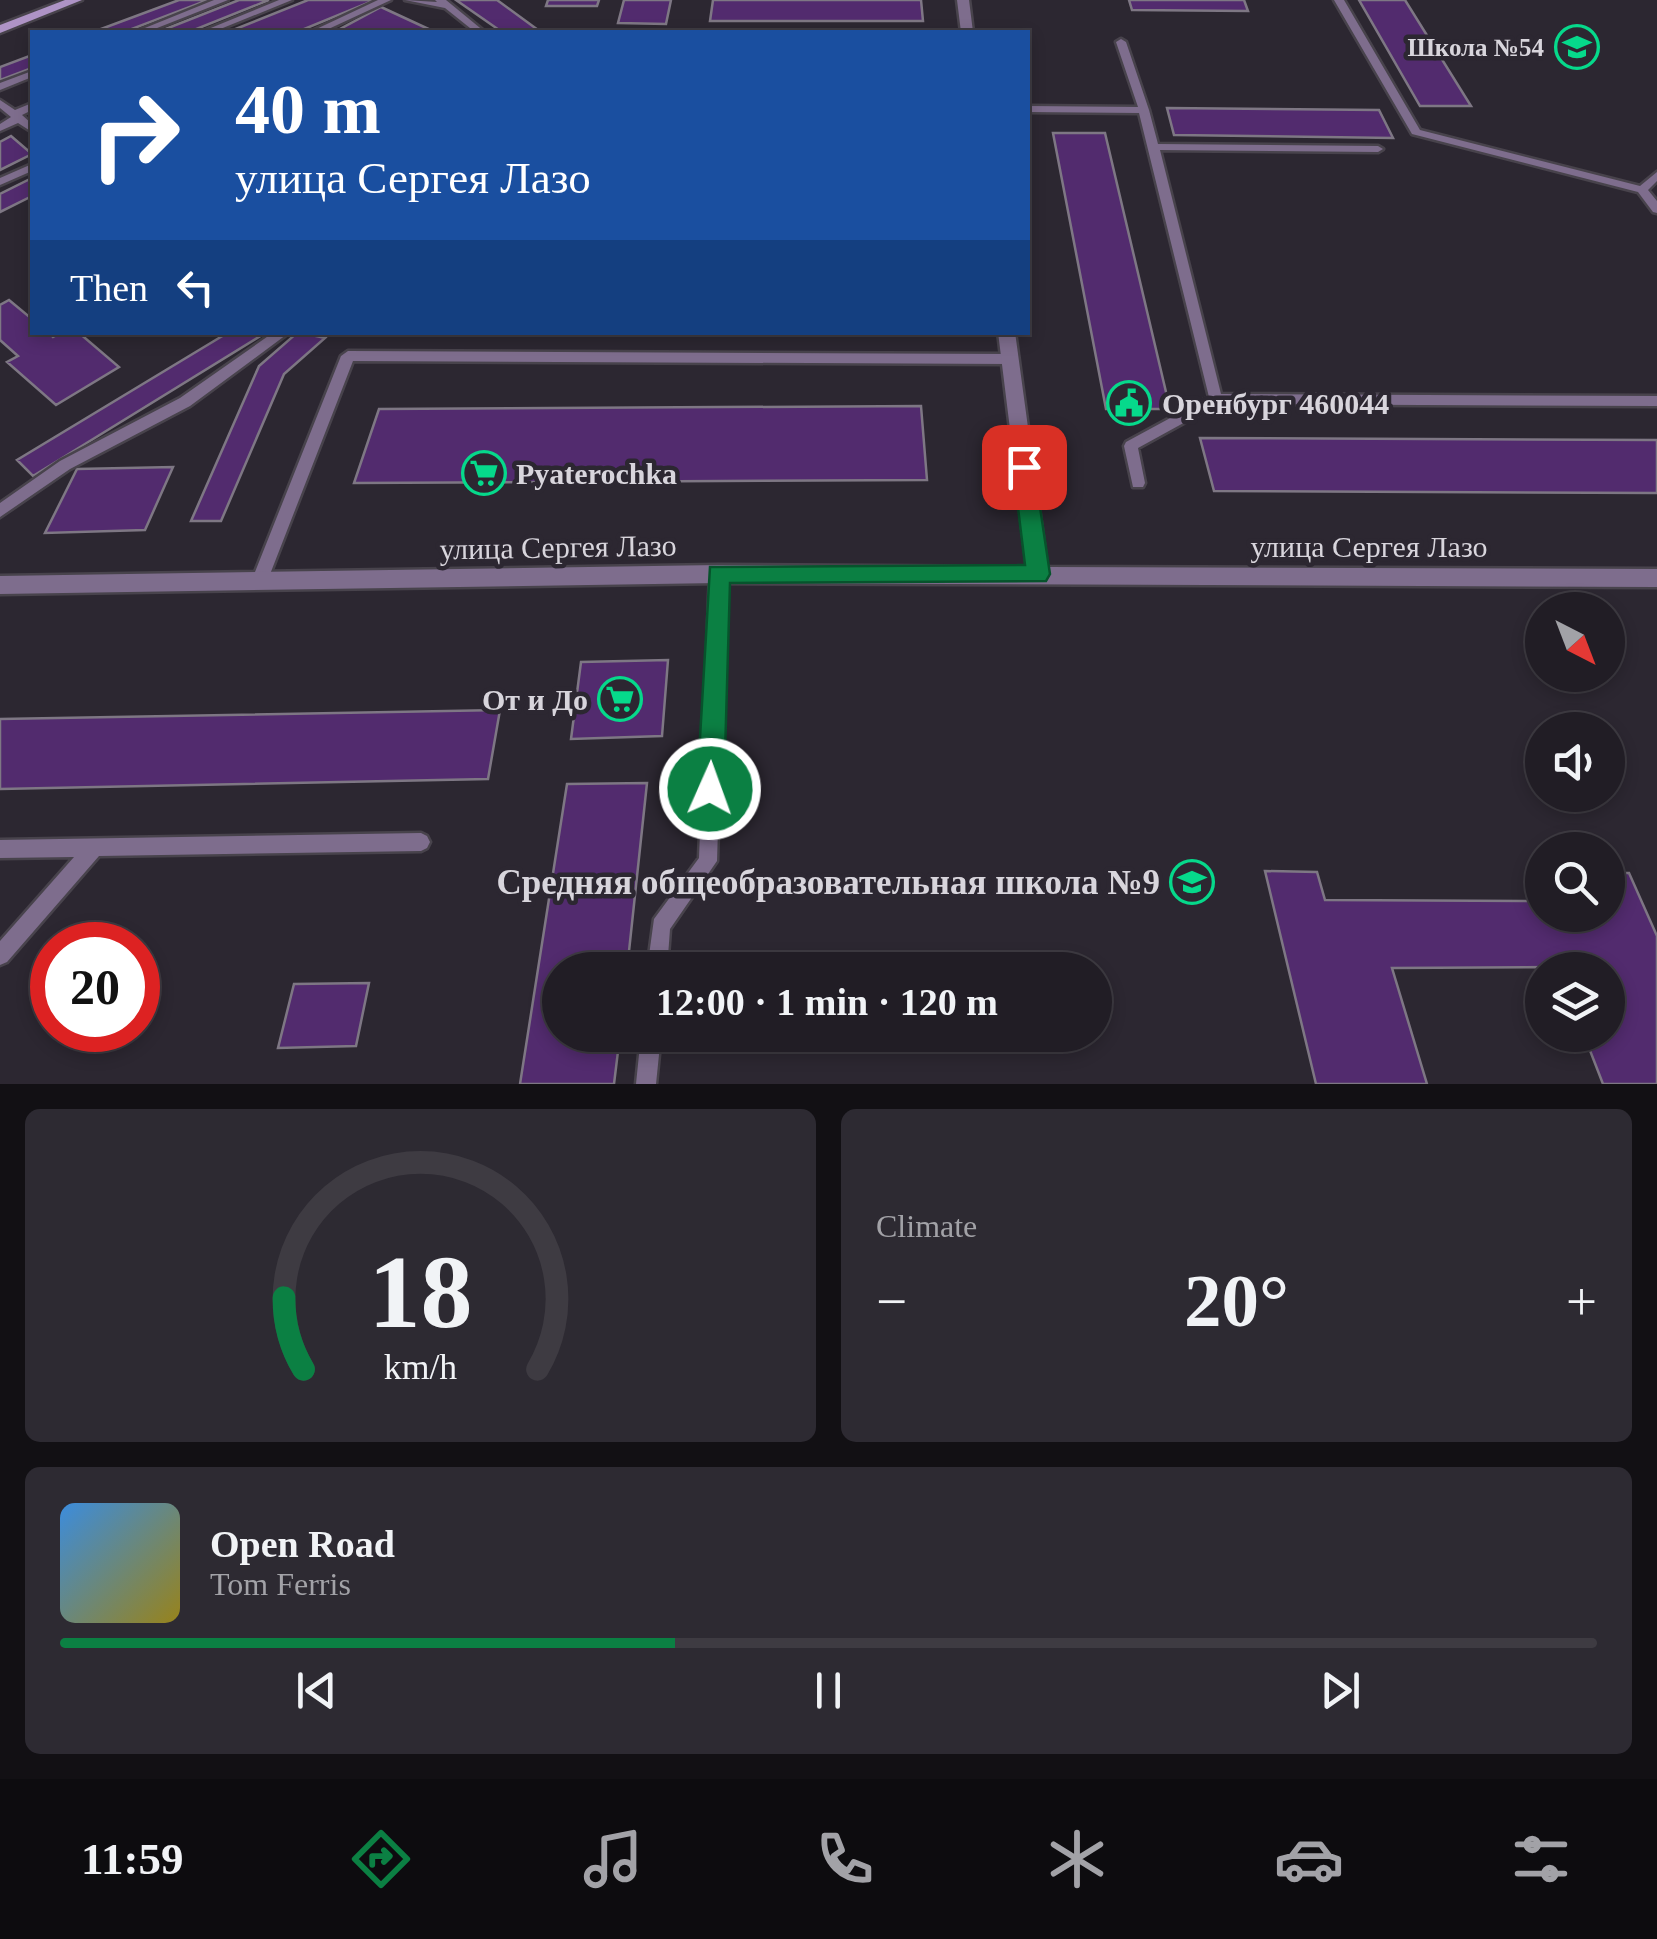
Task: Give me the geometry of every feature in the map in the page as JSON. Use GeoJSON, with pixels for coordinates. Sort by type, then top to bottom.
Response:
{"type":"FeatureCollection","features":[{"type":"Feature","properties":{"kind":"main road"},"geometry":{"type":"LineString","coordinates":[[0,29],[76,0]]}},
{"type":"Feature","properties":{"kind":"street"},"geometry":{"type":"LineString","coordinates":[[962,0],[967,30]]}},
{"type":"Feature","properties":{"kind":"street"},"geometry":{"type":"LineString","coordinates":[[1006,335],[1038,574]]}},
{"type":"Feature","properties":{"kind":"street","name":"улица Сергея Лазо"},"geometry":{"type":"LineString","coordinates":[[0,585],[718,574],[1657,578]]}},
{"type":"Feature","properties":{"kind":"lane"},"geometry":{"type":"LineString","coordinates":[[145,30],[223,0]]}},
{"type":"Feature","properties":{"kind":"lane"},"geometry":{"type":"LineString","coordinates":[[211,30],[287,0]]}},
{"type":"Feature","properties":{"kind":"lane"},"geometry":{"type":"LineString","coordinates":[[326,30],[386,0]]}},
{"type":"Feature","properties":{"kind":"lane"},"geometry":{"type":"LineString","coordinates":[[410,0],[442,3],[477,30]]}},
{"type":"Feature","properties":{"kind":"lane"},"geometry":{"type":"LineString","coordinates":[[1340,0],[1416,132],[1642,190],[1657,208]]}},
{"type":"Feature","properties":{"kind":"lane"},"geometry":{"type":"LineString","coordinates":[[1121,42],[1144,110],[1216,399]]}},
{"type":"Feature","properties":{"kind":"lane"},"geometry":{"type":"LineString","coordinates":[[0,87],[30,75]]}},
{"type":"Feature","properties":{"kind":"lane"},"geometry":{"type":"LineString","coordinates":[[0,103],[30,128]]}},
{"type":"Feature","properties":{"kind":"lane"},"geometry":{"type":"LineString","coordinates":[[0,128],[30,107]]}},
{"type":"Feature","properties":{"kind":"lane"},"geometry":{"type":"LineString","coordinates":[[1030,109],[1144,110]]}},
{"type":"Feature","properties":{"kind":"lane"},"geometry":{"type":"LineString","coordinates":[[1153,147],[1378,149]]}},
{"type":"Feature","properties":{"kind":"lane"},"geometry":{"type":"LineString","coordinates":[[0,182],[30,168]]}},
{"type":"Feature","properties":{"kind":"lane"},"geometry":{"type":"LineString","coordinates":[[1642,190],[1657,175]]}},
{"type":"Feature","properties":{"kind":"lane"},"geometry":{"type":"LineString","coordinates":[[0,511],[65,465],[185,402],[280,335]]}},
{"type":"Feature","properties":{"kind":"lane"},"geometry":{"type":"LineString","coordinates":[[259,582],[348,356],[1009,359]]}},
{"type":"Feature","properties":{"kind":"lane"},"geometry":{"type":"LineString","coordinates":[[1138,483],[1132,446],[1216,399],[1657,402]]}},
{"type":"Feature","properties":{"kind":"lane"},"geometry":{"type":"LineString","coordinates":[[659,952],[661,926],[708,861],[718,574]]}},
{"type":"Feature","properties":{"kind":"lane"},"geometry":{"type":"LineString","coordinates":[[0,849],[422,842]]}},
{"type":"Feature","properties":{"kind":"lane"},"geometry":{"type":"LineString","coordinates":[[0,955],[95,847]]}},
{"type":"Feature","properties":{"kind":"lane"},"geometry":{"type":"LineString","coordinates":[[646,1084],[649,1052]]}},
{"type":"Feature","properties":{"kind":"building"},"geometry":{"type":"Polygon","coordinates":[[[179,0],[208,0],[129,30],[98,30],[179,0]]]}},
{"type":"Feature","properties":{"kind":"building"},"geometry":{"type":"Polygon","coordinates":[[[239,0],[269,0],[194,30],[163,30],[239,0]]]}},
{"type":"Feature","properties":{"kind":"building"},"geometry":{"type":"Polygon","coordinates":[[[308,0],[375,0],[302,30],[233,30],[308,0]]]}},
{"type":"Feature","properties":{"kind":"building"},"geometry":{"type":"Polygon","coordinates":[[[456,0],[497,0],[538,30],[499,30],[456,0]]]}},
{"type":"Feature","properties":{"kind":"building"},"geometry":{"type":"Polygon","coordinates":[[[548,0],[599,0],[597,6],[546,6],[548,0]]]}},
{"type":"Feature","properties":{"kind":"building"},"geometry":{"type":"Polygon","coordinates":[[[624,0],[671,0],[666,24],[618,23],[624,0]]]}},
{"type":"Feature","properties":{"kind":"building"},"geometry":{"type":"Polygon","coordinates":[[[713,0],[921,0],[923,21],[710,21],[713,0]]]}},
{"type":"Feature","properties":{"kind":"building"},"geometry":{"type":"Polygon","coordinates":[[[1129,0],[1244,0],[1248,11],[1132,10],[1129,0]]]}},
{"type":"Feature","properties":{"kind":"building"},"geometry":{"type":"Polygon","coordinates":[[[1359,0],[1405,0],[1471,106],[1420,106],[1359,0]]]}},
{"type":"Feature","properties":{"kind":"building"},"geometry":{"type":"Polygon","coordinates":[[[381,7],[431,30],[346,30],[342,28],[381,7]]]}},
{"type":"Feature","properties":{"kind":"building"},"geometry":{"type":"Polygon","coordinates":[[[30,56],[30,69],[0,80],[0,67],[30,56]]]}},
{"type":"Feature","properties":{"kind":"building"},"geometry":{"type":"Polygon","coordinates":[[[1167,108],[1379,110],[1393,138],[1174,135],[1167,108]]]}},
{"type":"Feature","properties":{"kind":"building"},"geometry":{"type":"Polygon","coordinates":[[[1053,133],[1105,133],[1170,409],[1106,409],[1053,133]]]}},
{"type":"Feature","properties":{"kind":"building"},"geometry":{"type":"Polygon","coordinates":[[[11,136],[30,155],[0,170],[0,142],[11,136]]]}},
{"type":"Feature","properties":{"kind":"building"},"geometry":{"type":"Polygon","coordinates":[[[30,179],[30,197],[0,212],[0,194],[30,179]]]}},
{"type":"Feature","properties":{"kind":"building"},"geometry":{"type":"Polygon","coordinates":[[[9,300],[30,317],[30,335],[82,335],[119,367],[56,405],[7,362],[18,356],[0,340],[0,305],[9,300]]]}},
{"type":"Feature","properties":{"kind":"building"},"geometry":{"type":"Polygon","coordinates":[[[224,335],[262,335],[33,476],[17,460],[224,335]]]}},
{"type":"Feature","properties":{"kind":"building"},"geometry":{"type":"Polygon","coordinates":[[[295,335],[325,338],[284,374],[221,521],[191,521],[259,366],[295,335]]]}},
{"type":"Feature","properties":{"kind":"building"},"geometry":{"type":"Polygon","coordinates":[[[921,406],[927,480],[354,483],[379,409],[921,406]]]}},
{"type":"Feature","properties":{"kind":"building"},"geometry":{"type":"Polygon","coordinates":[[[1200,438],[1657,440],[1657,493],[1214,491],[1200,438]]]}},
{"type":"Feature","properties":{"kind":"building"},"geometry":{"type":"Polygon","coordinates":[[[173,467],[145,530],[45,533],[77,469],[173,467]]]}},
{"type":"Feature","properties":{"kind":"building","name":"От и До"},"geometry":{"type":"Polygon","coordinates":[[[668,660],[662,736],[571,739],[581,662],[668,660]]]}},
{"type":"Feature","properties":{"kind":"building"},"geometry":{"type":"Polygon","coordinates":[[[500,710],[488,779],[0,789],[0,719],[500,710]]]}},
{"type":"Feature","properties":{"kind":"building"},"geometry":{"type":"Polygon","coordinates":[[[647,783],[629,952],[542,952],[542,1052],[618,1052],[614,1084],[520,1084],[567,784],[647,783]]]}},
{"type":"Feature","properties":{"kind":"building"},"geometry":{"type":"Polygon","coordinates":[[[1265,871],[1317,872],[1325,900],[1525,901],[1525,932],[1625,932],[1625,873],[1629,873],[1657,936],[1657,1084],[1603,1084],[1591,1052],[1625,1052],[1625,952],[1525,952],[1525,967],[1392,968],[1427,1084],[1316,1084],[1265,871]]]}},
{"type":"Feature","properties":{"kind":"building"},"geometry":{"type":"Polygon","coordinates":[[[369,983],[356,1046],[278,1048],[294,984],[369,983]]]}},
{"type":"Feature","properties":{"kind":"place","name":"Школа №54"},"geometry":{"type":"Point","coordinates":[1577,47]}},
{"type":"Feature","properties":{"kind":"place","name":"Оренбург 460044"},"geometry":{"type":"Point","coordinates":[1129,403]}},
{"type":"Feature","properties":{"kind":"place","name":"Pyaterochka"},"geometry":{"type":"Point","coordinates":[484,473]}},
{"type":"Feature","properties":{"kind":"place","name":"От и До"},"geometry":{"type":"Point","coordinates":[620,699]}},
{"type":"Feature","properties":{"kind":"place","name":"Средняя общеобразовательная школа №9"},"geometry":{"type":"Point","coordinates":[1192,882]}},
{"type":"Feature","properties":{"kind":"route"},"geometry":{"type":"LineString","coordinates":[[710,789],[718,574],[1038,574],[1024,467]]}}]}
